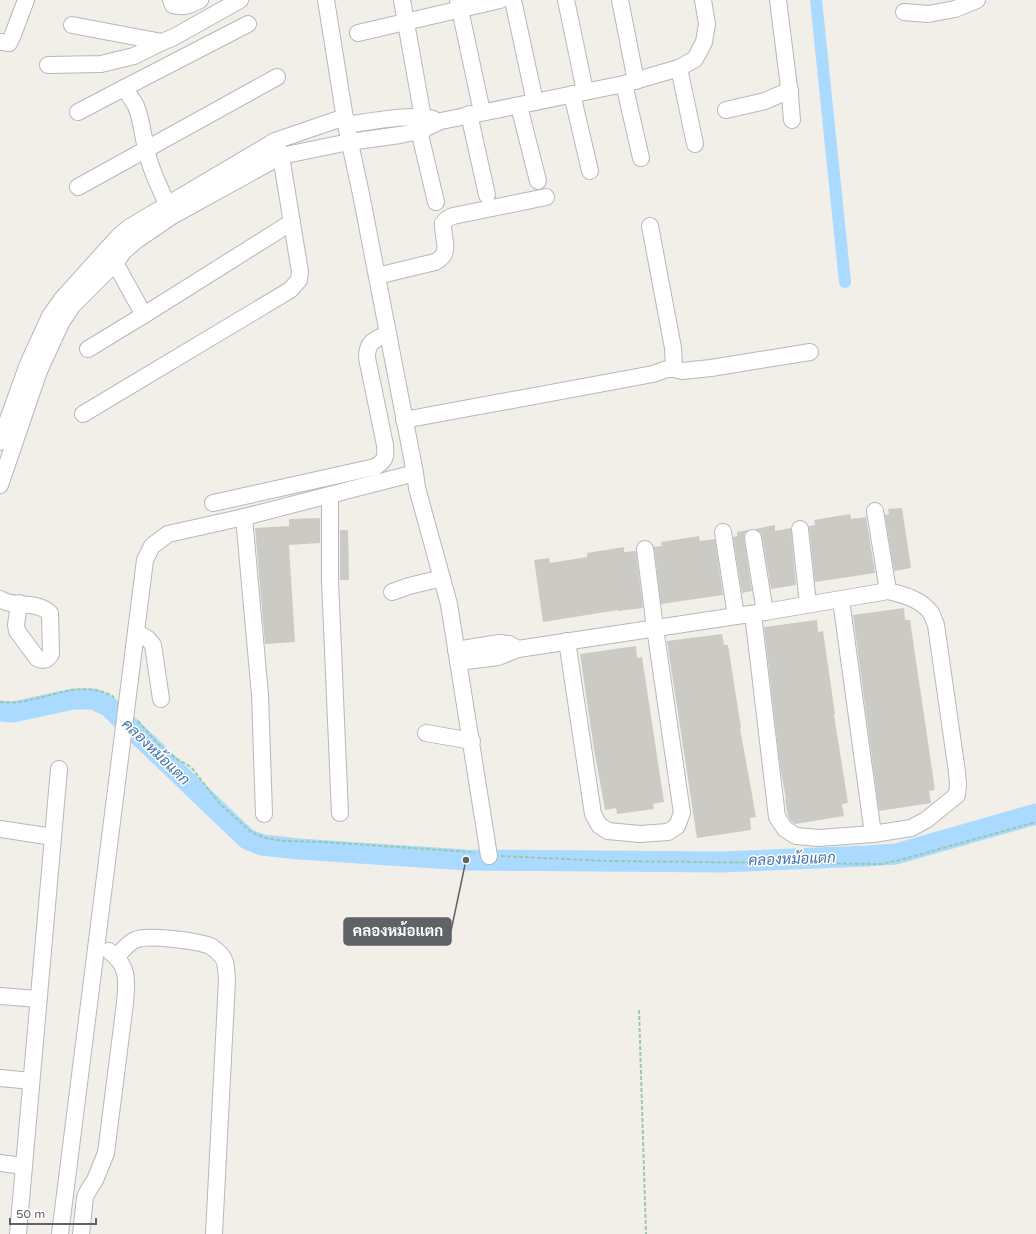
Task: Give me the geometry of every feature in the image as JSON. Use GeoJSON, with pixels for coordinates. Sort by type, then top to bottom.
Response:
{"type":"FeatureCollection","features":[{"type":"Feature","properties":{"kind":"street"},"geometry":{"type":"LineString","coordinates":[[0,42],[9,43],[26,0]]}},
{"type":"Feature","properties":{"kind":"street"},"geometry":{"type":"LineString","coordinates":[[171,0],[173,5],[180,7],[200,0]]}},
{"type":"Feature","properties":{"kind":"street"},"geometry":{"type":"LineString","coordinates":[[48,65],[101,64],[134,56],[174,37],[240,0]]}},
{"type":"Feature","properties":{"kind":"street"},"geometry":{"type":"LineString","coordinates":[[326,0],[345,121],[361,194],[404,420],[418,488],[449,604],[472,741],[489,856]]}},
{"type":"Feature","properties":{"kind":"street"},"geometry":{"type":"LineString","coordinates":[[402,0],[421,124],[436,202]]}},
{"type":"Feature","properties":{"kind":"street"},"geometry":{"type":"LineString","coordinates":[[358,33],[406,21],[459,4],[500,0]]}},
{"type":"Feature","properties":{"kind":"street"},"geometry":{"type":"LineString","coordinates":[[513,0],[535,102]]}},
{"type":"Feature","properties":{"kind":"street"},"geometry":{"type":"LineString","coordinates":[[566,0],[590,171]]}},
{"type":"Feature","properties":{"kind":"street"},"geometry":{"type":"LineString","coordinates":[[620,0],[641,158]]}},
{"type":"Feature","properties":{"kind":"street"},"geometry":{"type":"LineString","coordinates":[[0,484],[50,316],[62,299],[118,237],[130,227],[170,211],[278,148],[345,121],[390,119],[421,124],[440,121],[476,113],[520,106],[578,92],[630,82],[679,68],[695,59],[704,42],[707,24],[703,0]]}},
{"type":"Feature","properties":{"kind":"street"},"geometry":{"type":"LineString","coordinates":[[778,0],[790,90],[792,120]]}},
{"type":"Feature","properties":{"kind":"street"},"geometry":{"type":"LineString","coordinates":[[904,12],[928,14],[955,9],[977,0]]}},
{"type":"Feature","properties":{"kind":"street"},"geometry":{"type":"LineString","coordinates":[[459,4],[487,195]]}},
{"type":"Feature","properties":{"kind":"street"},"geometry":{"type":"LineString","coordinates":[[78,112],[248,24]]}},
{"type":"Feature","properties":{"kind":"street"},"geometry":{"type":"LineString","coordinates":[[72,25],[162,42]]}},
{"type":"Feature","properties":{"kind":"street"},"geometry":{"type":"LineString","coordinates":[[679,68],[695,144]]}},
{"type":"Feature","properties":{"kind":"street"},"geometry":{"type":"LineString","coordinates":[[78,187],[277,77]]}},
{"type":"Feature","properties":{"kind":"street"},"geometry":{"type":"LineString","coordinates":[[124,88],[135,105],[140,119],[149,161],[170,211]]}},
{"type":"Feature","properties":{"kind":"street"},"geometry":{"type":"LineString","coordinates":[[726,110],[764,101],[790,90]]}},
{"type":"Feature","properties":{"kind":"street"},"geometry":{"type":"LineString","coordinates":[[520,106],[538,181]]}},
{"type":"Feature","properties":{"kind":"street"},"geometry":{"type":"LineString","coordinates":[[278,148],[349,142],[400,135],[421,124]]}},
{"type":"Feature","properties":{"kind":"street"},"geometry":{"type":"LineString","coordinates":[[83,414],[296,285],[299,280],[300,272],[278,148]]}},
{"type":"Feature","properties":{"kind":"street"},"geometry":{"type":"LineString","coordinates":[[377,276],[442,259],[446,247],[443,223],[453,216],[546,197]]}},
{"type":"Feature","properties":{"kind":"street"},"geometry":{"type":"LineString","coordinates":[[0,442],[34,368],[60,323],[72,306],[124,252],[170,211]]}},
{"type":"Feature","properties":{"kind":"street"},"geometry":{"type":"LineString","coordinates":[[88,350],[292,222]]}},
{"type":"Feature","properties":{"kind":"street"},"geometry":{"type":"LineString","coordinates":[[650,226],[672,348],[674,369]]}},
{"type":"Feature","properties":{"kind":"street"},"geometry":{"type":"LineString","coordinates":[[115,263],[144,315]]}},
{"type":"Feature","properties":{"kind":"street"},"geometry":{"type":"LineString","coordinates":[[213,503],[375,467],[383,462],[386,455],[385,444],[367,358],[367,348],[372,341],[388,334]]}},
{"type":"Feature","properties":{"kind":"street"},"geometry":{"type":"LineString","coordinates":[[404,420],[653,374],[667,369],[682,371],[711,368],[810,352]]}},
{"type":"Feature","properties":{"kind":"street"},"geometry":{"type":"LineString","coordinates":[[60,1234],[122,739],[122,694],[136,632],[144,560],[152,546],[168,534],[244,517],[415,473]]}},
{"type":"Feature","properties":{"kind":"street"},"geometry":{"type":"LineString","coordinates":[[330,495],[330,581],[340,813]]}},
{"type":"Feature","properties":{"kind":"street"},"geometry":{"type":"LineString","coordinates":[[875,511],[888,591]]}},
{"type":"Feature","properties":{"kind":"street"},"geometry":{"type":"LineString","coordinates":[[244,517],[260,695],[264,814]]}},
{"type":"Feature","properties":{"kind":"street"},"geometry":{"type":"LineString","coordinates":[[800,529],[808,604]]}},
{"type":"Feature","properties":{"kind":"street"},"geometry":{"type":"LineString","coordinates":[[723,532],[736,616]]}},
{"type":"Feature","properties":{"kind":"street"},"geometry":{"type":"LineString","coordinates":[[457,656],[499,642],[509,644],[518,649],[759,613],[888,591],[908,596],[930,612],[936,625],[958,784],[957,795],[949,803],[921,823],[911,828],[873,834],[819,838],[796,836],[786,829],[777,817],[759,613],[752,538]]}},
{"type":"Feature","properties":{"kind":"street"},"geometry":{"type":"LineString","coordinates":[[567,641],[593,814],[599,826],[608,831],[640,834],[668,832],[677,826],[682,813],[645,549]]}},
{"type":"Feature","properties":{"kind":"street"},"geometry":{"type":"LineString","coordinates":[[392,592],[414,584],[442,578]]}},
{"type":"Feature","properties":{"kind":"street"},"geometry":{"type":"LineString","coordinates":[[0,599],[3,601],[19,603]]}},
{"type":"Feature","properties":{"kind":"street"},"geometry":{"type":"LineString","coordinates":[[841,600],[873,834]]}},
{"type":"Feature","properties":{"kind":"street"},"geometry":{"type":"LineString","coordinates":[[136,632],[148,639],[153,645],[161,699]]}},
{"type":"Feature","properties":{"kind":"street"},"geometry":{"type":"LineString","coordinates":[[426,733],[472,741]]}},
{"type":"Feature","properties":{"kind":"street"},"geometry":{"type":"LineString","coordinates":[[18,1234],[59,768]]}},
{"type":"Feature","properties":{"kind":"street"},"geometry":{"type":"LineString","coordinates":[[0,829],[53,837]]}},
{"type":"Feature","properties":{"kind":"street"},"geometry":{"type":"LineString","coordinates":[[117,956],[134,940],[155,937],[212,946],[226,962],[227,980],[214,1234]]}},
{"type":"Feature","properties":{"kind":"street"},"geometry":{"type":"LineString","coordinates":[[81,1234],[85,1197],[95,1180],[106,1153],[127,983],[125,969],[117,956],[96,946]]}},
{"type":"Feature","properties":{"kind":"street"},"geometry":{"type":"LineString","coordinates":[[0,996],[38,999]]}},
{"type":"Feature","properties":{"kind":"street"},"geometry":{"type":"LineString","coordinates":[[0,1078],[31,1081]]}},
{"type":"Feature","properties":{"kind":"street"},"geometry":{"type":"LineString","coordinates":[[0,1162],[24,1166]]}},
{"type":"Feature","properties":{"kind":"path"},"geometry":{"type":"LineString","coordinates":[[0,702],[6,703],[29,700],[73,689],[122,694]]}},
{"type":"Feature","properties":{"kind":"path"},"geometry":{"type":"LineString","coordinates":[[134,717],[157,743],[175,758],[191,767],[220,804],[249,830],[257,835],[284,841],[323,842],[470,852],[489,856],[607,861],[881,864],[1036,822]]}},
{"type":"Feature","properties":{"kind":"path"},"geometry":{"type":"LineString","coordinates":[[639,1010],[646,1234]]}},
{"type":"Feature","properties":{"kind":"building"},"geometry":{"type":"Polygon","coordinates":[[[902,508],[911,568],[894,571],[885,515],[889,514],[888,509],[902,508]]]}},
{"type":"Feature","properties":{"kind":"building"},"geometry":{"type":"Polygon","coordinates":[[[850,514],[851,519],[866,517],[875,573],[815,582],[809,526],[815,525],[814,520],[850,514]]]}},
{"type":"Feature","properties":{"kind":"building"},"geometry":{"type":"Polygon","coordinates":[[[320,518],[320,543],[289,545],[295,642],[265,644],[255,528],[289,526],[289,519],[320,518]]]}},
{"type":"Feature","properties":{"kind":"building"},"geometry":{"type":"Polygon","coordinates":[[[775,525],[775,531],[791,528],[796,585],[771,589],[762,536],[760,532],[755,529],[775,525]]]}},
{"type":"Feature","properties":{"kind":"building"},"geometry":{"type":"Polygon","coordinates":[[[340,530],[348,530],[349,580],[340,580],[340,530]]]}},
{"type":"Feature","properties":{"kind":"building"},"geometry":{"type":"Polygon","coordinates":[[[749,530],[744,534],[744,540],[752,591],[742,593],[733,537],[737,536],[737,532],[749,530]]]}},
{"type":"Feature","properties":{"kind":"building"},"geometry":{"type":"Polygon","coordinates":[[[699,536],[700,541],[715,539],[723,595],[661,604],[654,547],[662,546],[661,542],[699,536]]]}},
{"type":"Feature","properties":{"kind":"building"},"geometry":{"type":"Polygon","coordinates":[[[624,547],[624,552],[636,551],[643,608],[618,610],[543,622],[534,560],[549,558],[550,563],[587,557],[587,553],[624,547]]]}},
{"type":"Feature","properties":{"kind":"building"},"geometry":{"type":"Polygon","coordinates":[[[904,608],[905,620],[910,620],[935,790],[929,791],[931,803],[879,811],[853,615],[904,608]]]}},
{"type":"Feature","properties":{"kind":"building"},"geometry":{"type":"Polygon","coordinates":[[[817,620],[818,632],[823,631],[848,803],[842,804],[844,816],[795,824],[788,816],[785,799],[764,627],[817,620]]]}},
{"type":"Feature","properties":{"kind":"building"},"geometry":{"type":"Polygon","coordinates":[[[722,634],[724,645],[728,645],[740,728],[756,817],[750,818],[751,830],[697,838],[667,641],[722,634]]]}},
{"type":"Feature","properties":{"kind":"building"},"geometry":{"type":"Polygon","coordinates":[[[636,646],[637,658],[642,657],[664,802],[653,804],[654,809],[617,814],[616,808],[605,810],[594,749],[580,654],[636,646]]]}},
{"type":"Feature","properties":{"kind":"waterway"},"geometry":{"type":"LineString","coordinates":[[816,0],[845,282]]}},
{"type":"Feature","properties":{"kind":"waterway","name":"คลองหม้อแตก"},"geometry":{"type":"LineString","coordinates":[[0,711],[13,712],[73,699],[93,699],[108,706],[247,839],[262,845],[299,849],[466,860],[722,862],[867,856],[896,854],[1036,814]]}},
{"type":"Feature","properties":{"kind":"place","name":"คลองหม้อแตก"},"geometry":{"type":"Point","coordinates":[466,860]}}]}
